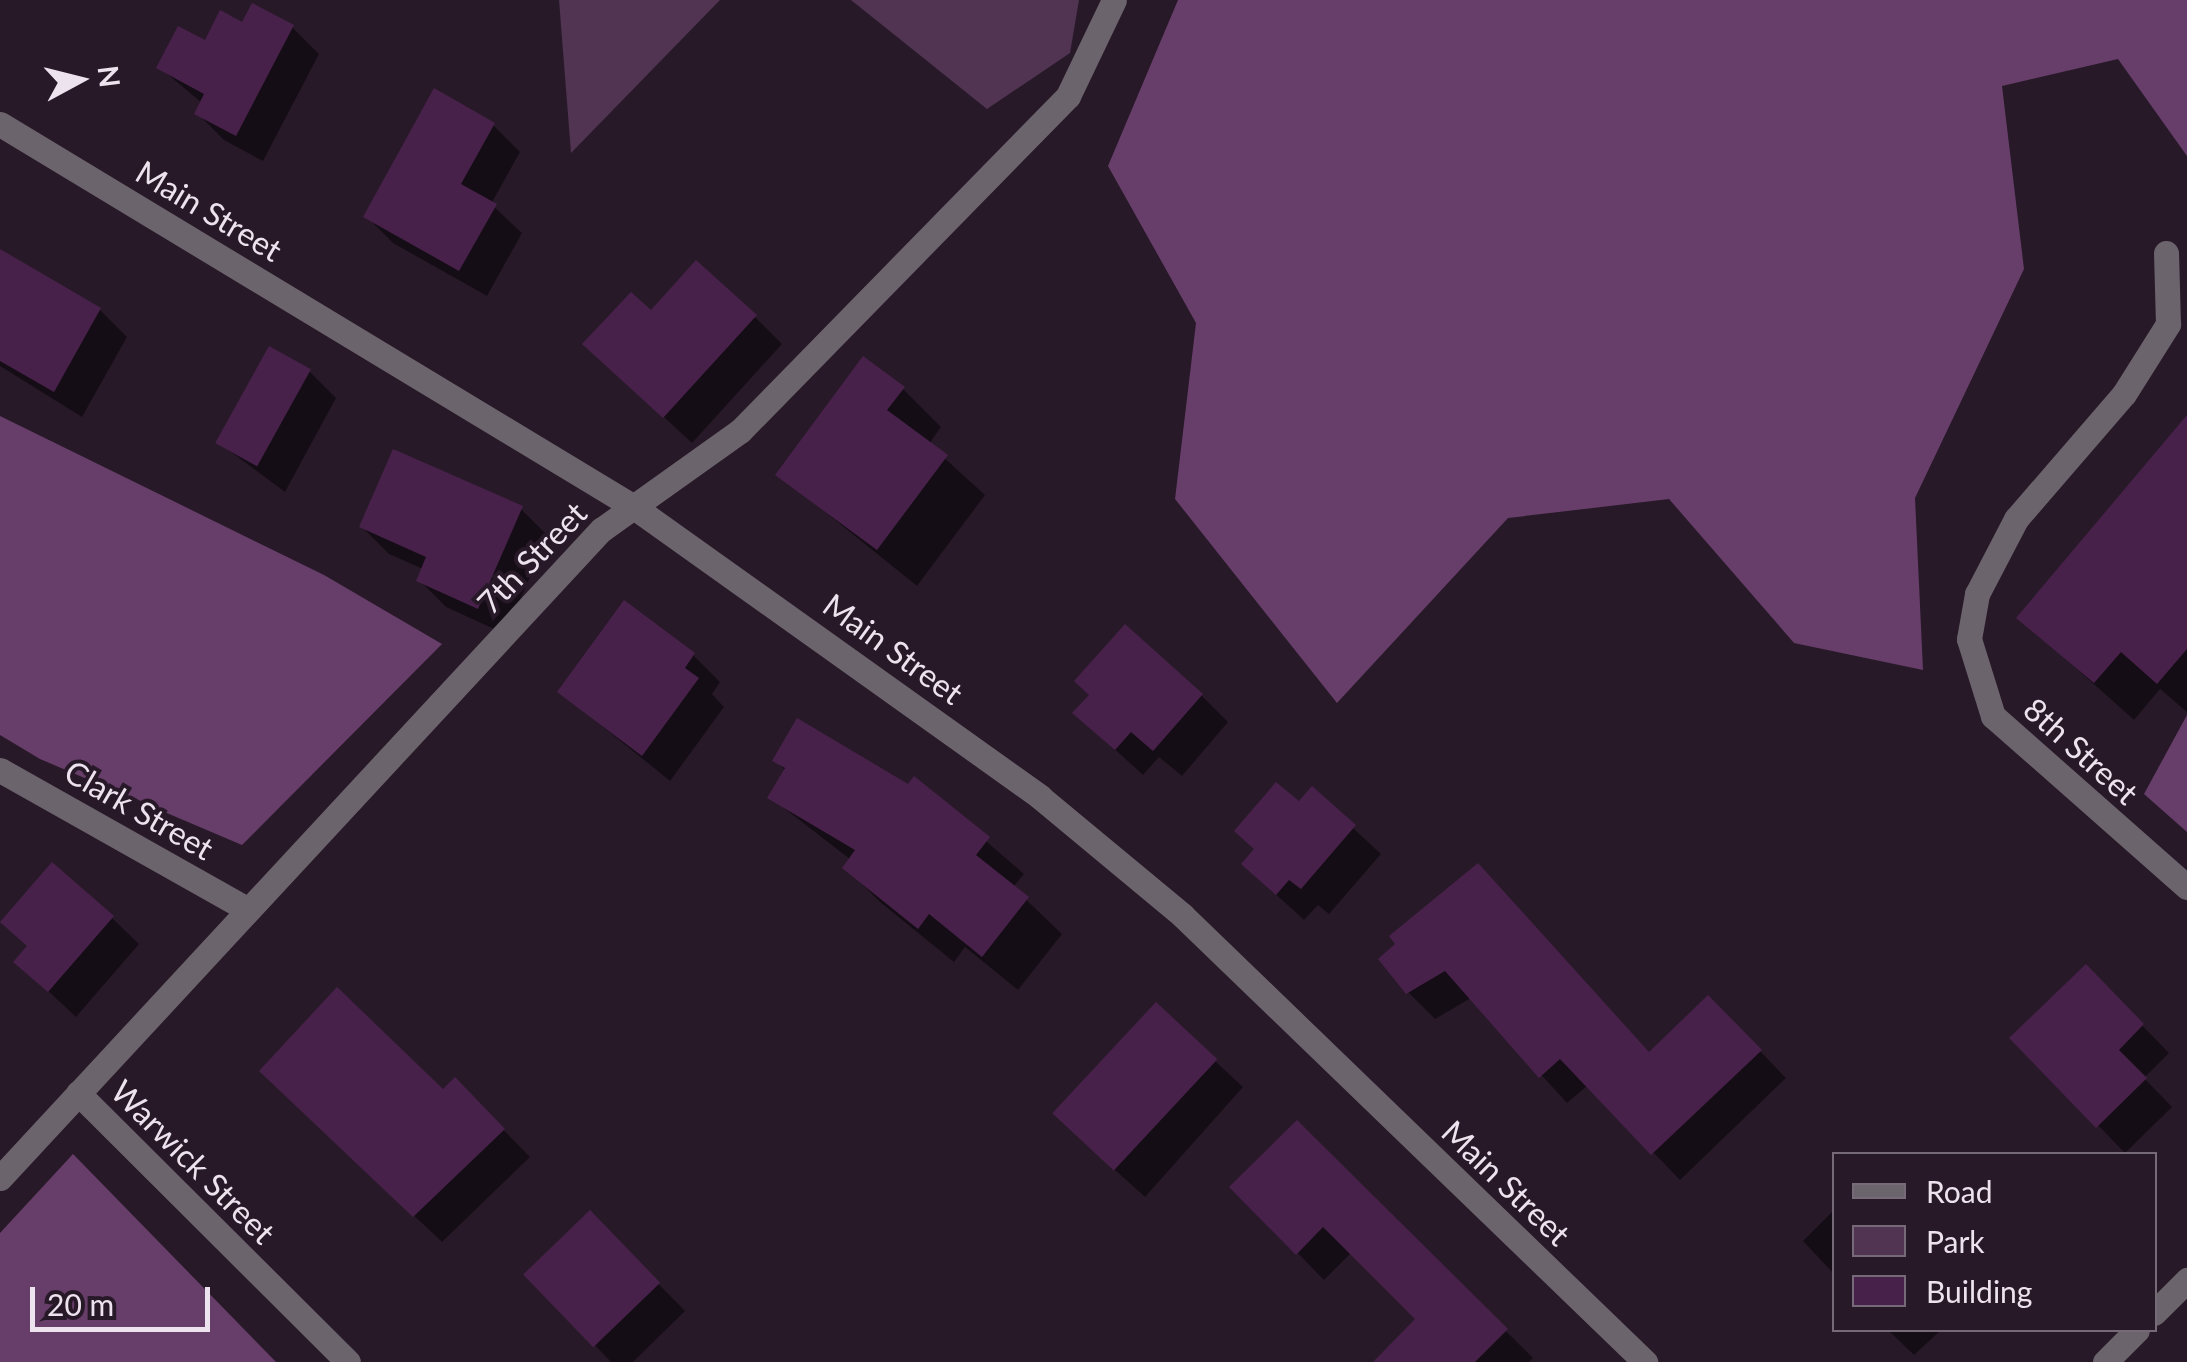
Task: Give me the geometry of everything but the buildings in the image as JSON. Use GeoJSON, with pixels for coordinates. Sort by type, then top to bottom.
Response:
{"type":"FeatureCollection","features":[{"type":"Feature","properties":{"kind":"street","name":"7th Street"},"geometry":{"type":"LineString","coordinates":[[0,1178],[245,908],[601,530],[740,430],[1068,96],[1114,0]]}},
{"type":"Feature","properties":{"kind":"street","name":"Main Street"},"geometry":{"type":"LineString","coordinates":[[0,124],[634,506],[1040,797],[1168,903],[1645,1362]]}},
{"type":"Feature","properties":{"kind":"street","name":"8th Street"},"geometry":{"type":"LineString","coordinates":[[2166,253],[2168,324],[2124,394],[2016,519],[1977,594],[1970,639],[1993,716],[2187,887]]}},
{"type":"Feature","properties":{"kind":"street","name":"Clark Street"},"geometry":{"type":"LineString","coordinates":[[0,770],[245,908]]}},
{"type":"Feature","properties":{"kind":"street","name":"Warwick Street"},"geometry":{"type":"LineString","coordinates":[[78,1093],[348,1362]]}},
{"type":"Feature","properties":{"kind":"street"},"geometry":{"type":"LineString","coordinates":[[2157,1309],[2187,1280]]}},
{"type":"Feature","properties":{"kind":"street"},"geometry":{"type":"LineString","coordinates":[[2105,1362],[2136,1332]]}},
{"type":"Feature","properties":{"kind":"green space"},"geometry":{"type":"Polygon","coordinates":[[[559,0],[720,0],[571,153],[559,0]]]}},
{"type":"Feature","properties":{"kind":"green space"},"geometry":{"type":"Polygon","coordinates":[[[851,0],[1079,0],[1070,53],[987,109],[851,0]]]}},
{"type":"Feature","properties":{"kind":"shaded area"},"geometry":{"type":"Polygon","coordinates":[[[1178,0],[2187,0],[2187,156],[2118,59],[2002,86],[2024,269],[1915,498],[1923,670],[1794,643],[1669,499],[1508,518],[1337,703],[1175,499],[1196,323],[1108,166],[1178,0]]]}},
{"type":"Feature","properties":{"kind":"shaded area"},"geometry":{"type":"Polygon","coordinates":[[[0,416],[324,575],[442,644],[242,845],[40,759],[0,735],[0,416]]]}},
{"type":"Feature","properties":{"kind":"shaded area"},"geometry":{"type":"Polygon","coordinates":[[[2187,715],[2187,832],[2144,794],[2187,715]]]}},
{"type":"Feature","properties":{"kind":"shaded area"},"geometry":{"type":"Polygon","coordinates":[[[73,1154],[276,1362],[0,1362],[0,1233],[73,1154]]]}}]}
